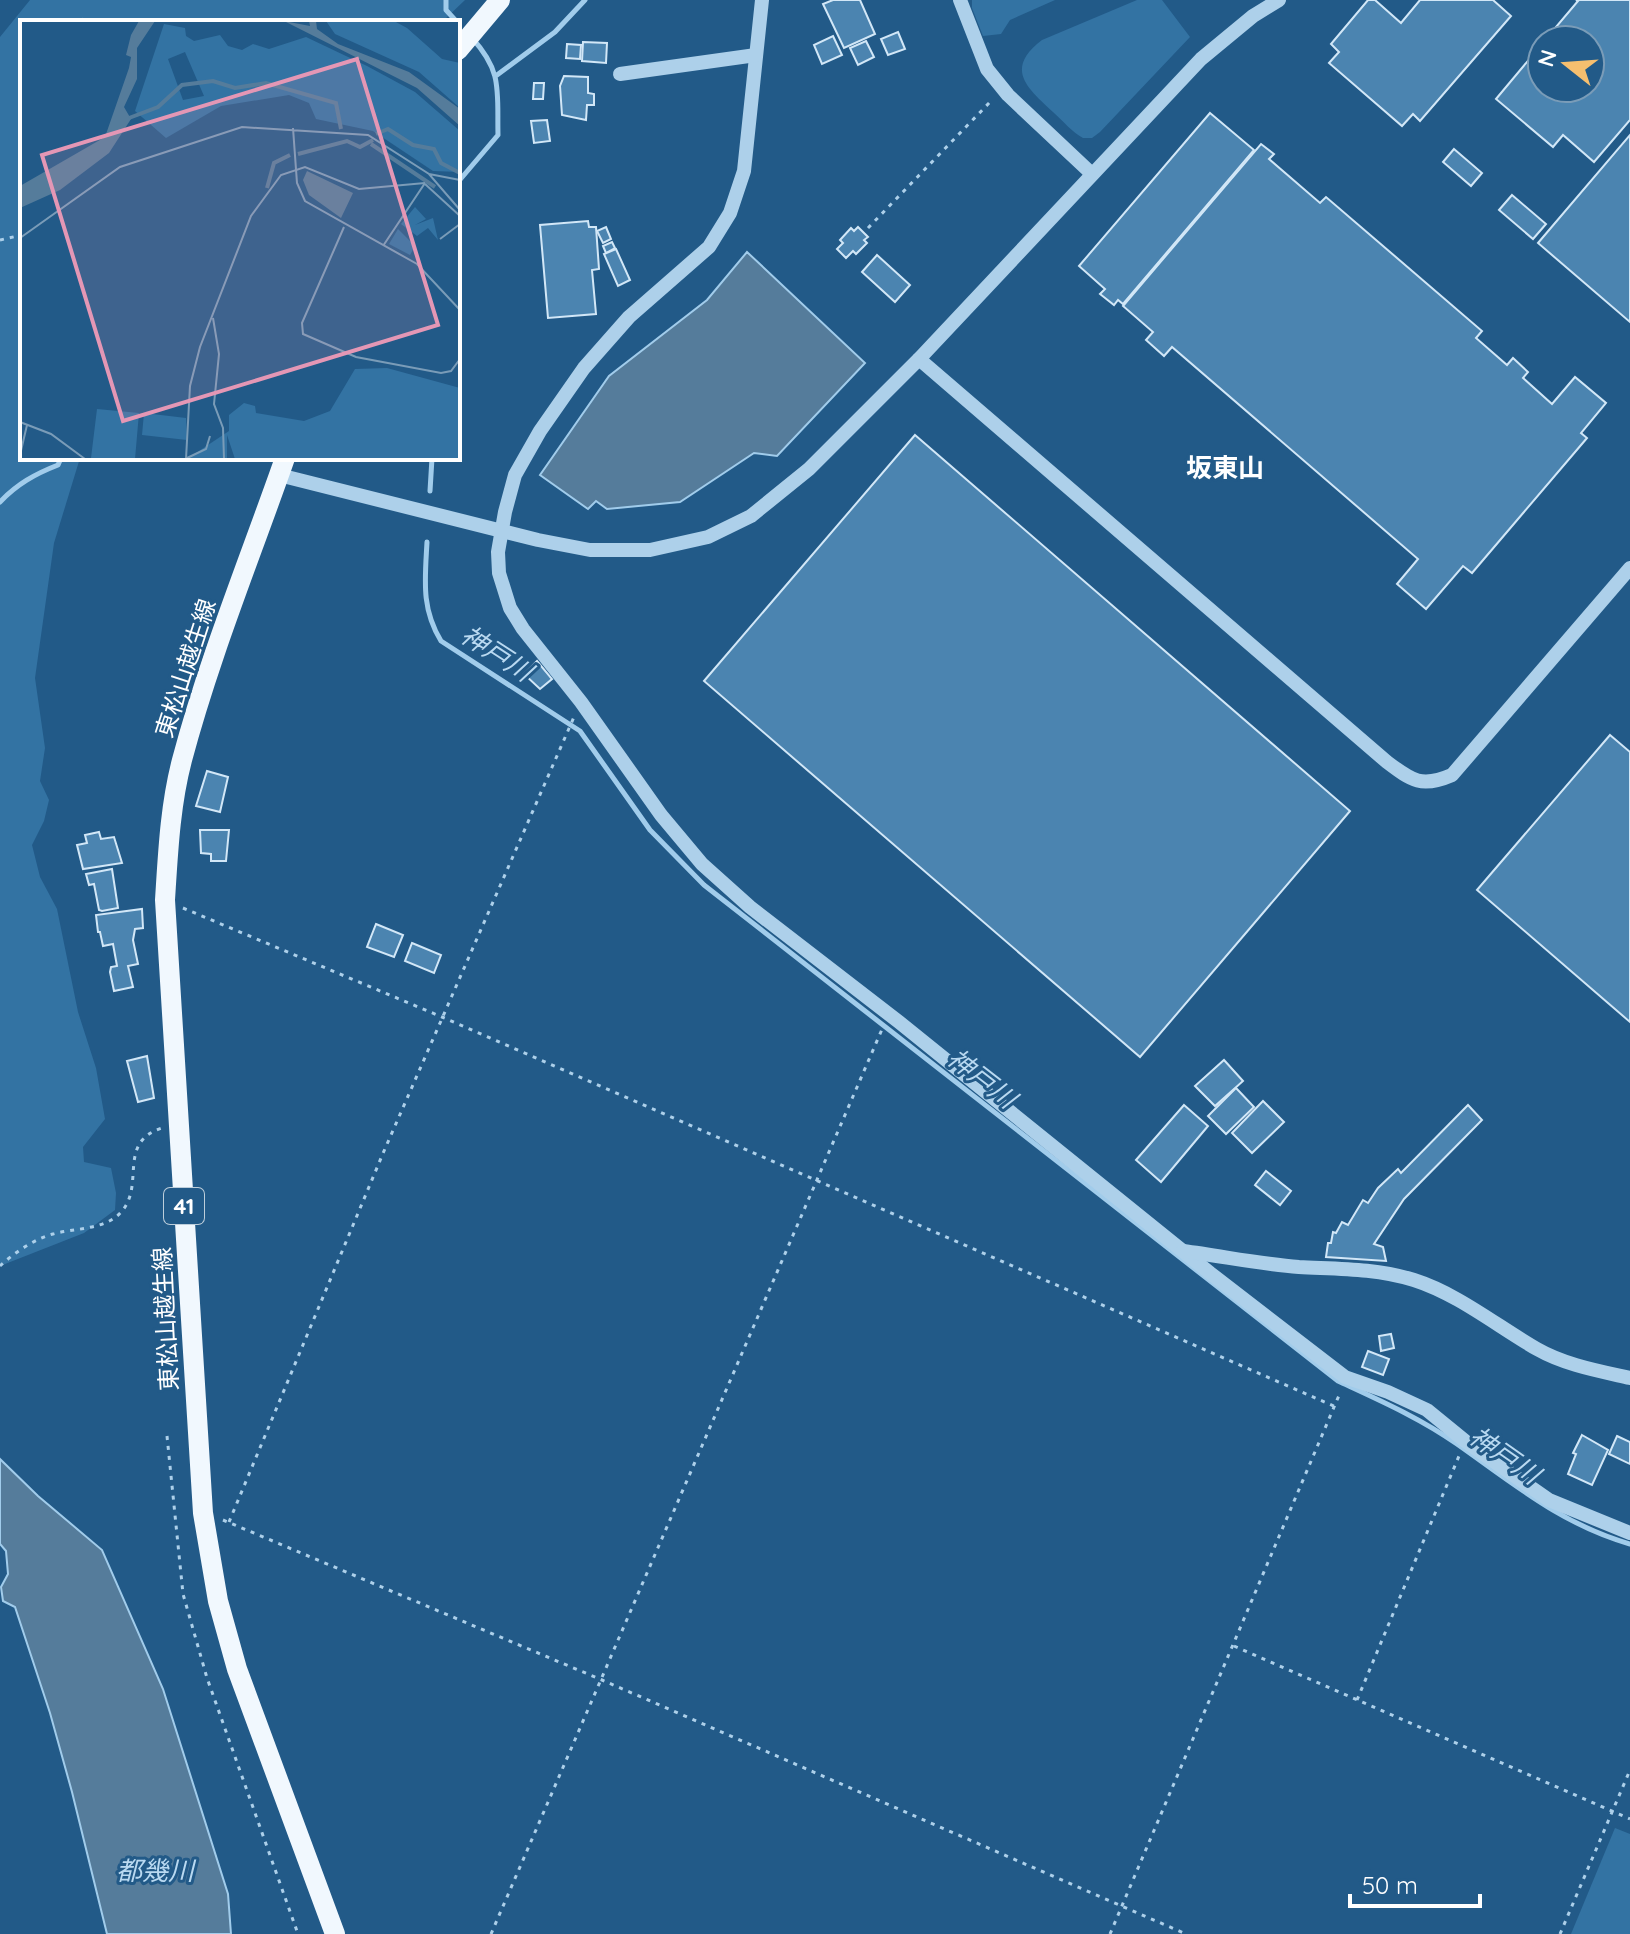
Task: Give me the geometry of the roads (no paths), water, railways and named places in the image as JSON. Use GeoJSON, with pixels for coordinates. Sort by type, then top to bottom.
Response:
{"type":"FeatureCollection","features":[{"type":"Feature","properties":{"kind":"main road"},"geometry":{"type":"LineString","coordinates":[[460,48],[500,0]]}},
{"type":"Feature","properties":{"kind":"main road","name":"東松山越生線"},"geometry":{"type":"LineString","coordinates":[[282,467],[207,678],[182,761],[172,810],[165,900],[203,1513],[218,1601],[237,1669],[335,1934]]}},
{"type":"Feature","properties":{"kind":"street"},"geometry":{"type":"LineString","coordinates":[[762,0],[744,171],[730,213],[709,247],[629,317],[584,368],[540,431],[515,475],[501,531],[499,573],[510,608],[661,815],[702,864],[750,907],[1345,1377],[1427,1410],[1549,1500],[1630,1533]]}},
{"type":"Feature","properties":{"kind":"street"},"geometry":{"type":"LineString","coordinates":[[960,0],[987,69],[1092,174]]}},
{"type":"Feature","properties":{"kind":"street"},"geometry":{"type":"LineString","coordinates":[[282,467],[501,531],[563,545],[619,551],[650,550],[708,537],[751,516],[809,469],[919,359],[1201,59],[1253,16],[1279,0]]}},
{"type":"Feature","properties":{"kind":"street"},"geometry":{"type":"LineString","coordinates":[[620,74],[756,55]]}},
{"type":"Feature","properties":{"kind":"street"},"geometry":{"type":"LineString","coordinates":[[919,359],[1387,762],[1404,775],[1419,781],[1432,784],[1452,775],[1630,568]]}},
{"type":"Feature","properties":{"kind":"street"},"geometry":{"type":"LineString","coordinates":[[1183,1251],[1299,1267],[1380,1271],[1417,1281],[1456,1300],[1539,1351],[1630,1378]]}},
{"type":"Feature","properties":{"kind":"water"},"geometry":{"type":"Polygon","coordinates":[[[747,252],[865,363],[777,456],[754,453],[680,502],[607,509],[596,501],[588,509],[540,475],[609,376],[707,300],[747,252]]]}},
{"type":"Feature","properties":{"kind":"water","name":"都幾川"},"geometry":{"type":"Polygon","coordinates":[[[0,1459],[102,1550],[163,1689],[228,1894],[231,1934],[107,1934],[50,1713],[15,1607],[3,1601],[1,1587],[8,1574],[6,1551],[0,1544],[0,1459]]]}},
{"type":"Feature","properties":{"kind":"waterway","name":"神戸川"},"geometry":{"type":"LineString","coordinates":[[446,0],[446,10],[455,20]]}},
{"type":"Feature","properties":{"kind":"waterway"},"geometry":{"type":"LineString","coordinates":[[497,75],[555,32],[585,0]]}},
{"type":"Feature","properties":{"kind":"waterway","name":"神戸川"},"geometry":{"type":"LineString","coordinates":[[460,180],[498,135],[498,94],[494,72],[472,38]]}},
{"type":"Feature","properties":{"kind":"waterway"},"geometry":{"type":"LineString","coordinates":[[0,502],[27,480],[58,465],[60,460]]}},
{"type":"Feature","properties":{"kind":"waterway","name":"神戸川"},"geometry":{"type":"LineString","coordinates":[[430,491],[432,460]]}},
{"type":"Feature","properties":{"kind":"waterway","name":"神戸川"},"geometry":{"type":"LineString","coordinates":[[427,542],[427,605],[441,641],[580,731],[650,830],[704,885],[1338,1381],[1429,1426],[1560,1514],[1605,1536],[1630,1544]]}},
{"type":"Feature","properties":{"kind":"district","name":"坂東山"},"geometry":{"type":"Point","coordinates":[1225,467]}}]}
